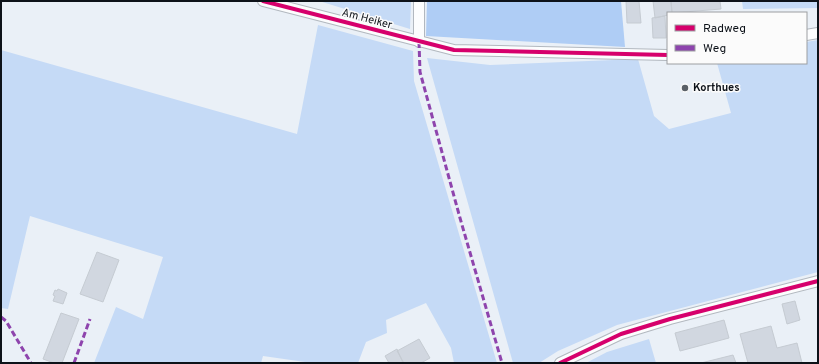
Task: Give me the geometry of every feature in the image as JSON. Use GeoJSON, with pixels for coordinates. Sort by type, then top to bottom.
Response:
{"type":"FeatureCollection","features":[{"type":"Feature","properties":{"kind":"street","name":"Am Heiker"},"geometry":{"type":"LineString","coordinates":[[263,1],[454,50],[667,55]]}},
{"type":"Feature","properties":{"kind":"street"},"geometry":{"type":"LineString","coordinates":[[419,1],[419,42]]}},
{"type":"Feature","properties":{"kind":"street"},"geometry":{"type":"LineString","coordinates":[[807,35],[818,34]]}},
{"type":"Feature","properties":{"kind":"street"},"geometry":{"type":"LineString","coordinates":[[560,363],[621,334],[670,319],[818,281]]}},
{"type":"Feature","properties":{"kind":"shaded area"},"geometry":{"type":"Polygon","coordinates":[[[319,1],[411,1],[410,29],[319,1]]]}},
{"type":"Feature","properties":{"kind":"shaded area"},"geometry":{"type":"Polygon","coordinates":[[[427,1],[621,1],[625,47],[426,36],[427,1]]]}},
{"type":"Feature","properties":{"kind":"shaded area"},"geometry":{"type":"Polygon","coordinates":[[[742,1],[818,1],[818,8],[743,9],[742,1]]]}},
{"type":"Feature","properties":{"kind":"shaded area"},"geometry":{"type":"Polygon","coordinates":[[[318,25],[413,51],[414,81],[497,363],[454,363],[451,348],[426,303],[386,320],[387,333],[366,342],[358,363],[312,363],[263,356],[261,363],[94,363],[116,307],[143,319],[163,257],[30,216],[8,309],[1,308],[1,50],[297,134],[318,25]]]}},
{"type":"Feature","properties":{"kind":"shaded area"},"geometry":{"type":"Polygon","coordinates":[[[818,40],[818,272],[617,325],[558,351],[539,363],[513,363],[427,58],[490,65],[638,59],[654,116],[669,129],[731,113],[717,64],[807,64],[807,42],[818,40]]]}},
{"type":"Feature","properties":{"kind":"shaded area"},"geometry":{"type":"Polygon","coordinates":[[[649,339],[656,363],[586,363],[607,352],[649,339]]]}},
{"type":"Feature","properties":{"kind":"building"},"geometry":{"type":"Polygon","coordinates":[[[626,1],[639,1],[641,23],[627,23],[626,1]]]}},
{"type":"Feature","properties":{"kind":"building"},"geometry":{"type":"Polygon","coordinates":[[[653,1],[671,1],[672,12],[667,12],[667,15],[655,18],[653,1]]]}},
{"type":"Feature","properties":{"kind":"building"},"geometry":{"type":"Polygon","coordinates":[[[671,1],[720,1],[721,9],[672,12],[671,1]]]}},
{"type":"Feature","properties":{"kind":"building"},"geometry":{"type":"Polygon","coordinates":[[[665,16],[666,38],[653,38],[652,18],[665,16]]]}},
{"type":"Feature","properties":{"kind":"building"},"geometry":{"type":"Polygon","coordinates":[[[97,252],[119,260],[103,302],[80,294],[97,252]]]}},
{"type":"Feature","properties":{"kind":"building"},"geometry":{"type":"Polygon","coordinates":[[[58,289],[67,293],[63,304],[53,301],[55,290],[57,291],[58,289]]]}},
{"type":"Feature","properties":{"kind":"building"},"geometry":{"type":"Polygon","coordinates":[[[795,301],[800,320],[787,324],[782,304],[795,301]]]}},
{"type":"Feature","properties":{"kind":"building"},"geometry":{"type":"Polygon","coordinates":[[[61,313],[79,319],[62,363],[54,363],[43,359],[61,313]]]}},
{"type":"Feature","properties":{"kind":"building"},"geometry":{"type":"Polygon","coordinates":[[[724,320],[729,338],[680,351],[675,333],[724,320]]]}},
{"type":"Feature","properties":{"kind":"building"},"geometry":{"type":"Polygon","coordinates":[[[771,326],[777,348],[797,343],[802,363],[748,363],[740,334],[771,326]]]}},
{"type":"Feature","properties":{"kind":"building"},"geometry":{"type":"Polygon","coordinates":[[[419,339],[430,358],[421,363],[404,363],[397,351],[419,339]]]}},
{"type":"Feature","properties":{"kind":"building"},"geometry":{"type":"Polygon","coordinates":[[[397,349],[403,363],[389,363],[385,356],[397,349]]]}},
{"type":"Feature","properties":{"kind":"building"},"geometry":{"type":"Polygon","coordinates":[[[733,355],[736,363],[701,363],[733,355]]]}},
{"type":"Feature","properties":{"kind":"marked path"},"geometry":{"type":"LineString","coordinates":[[419,42],[420,72],[502,363]]}},
{"type":"Feature","properties":{"kind":"marked path"},"geometry":{"type":"LineString","coordinates":[[1,317],[6,321],[31,363]]}},
{"type":"Feature","properties":{"kind":"marked path"},"geometry":{"type":"LineString","coordinates":[[74,363],[90,319]]}},
{"type":"Feature","properties":{"kind":"cycle path"},"geometry":{"type":"LineString","coordinates":[[263,1],[454,50],[667,55]]}},
{"type":"Feature","properties":{"kind":"cycle path"},"geometry":{"type":"LineString","coordinates":[[560,363],[621,334],[670,319],[818,281]]}},
{"type":"Feature","properties":{"kind":"place","name":"Korthues"},"geometry":{"type":"Point","coordinates":[685,88]}}]}
